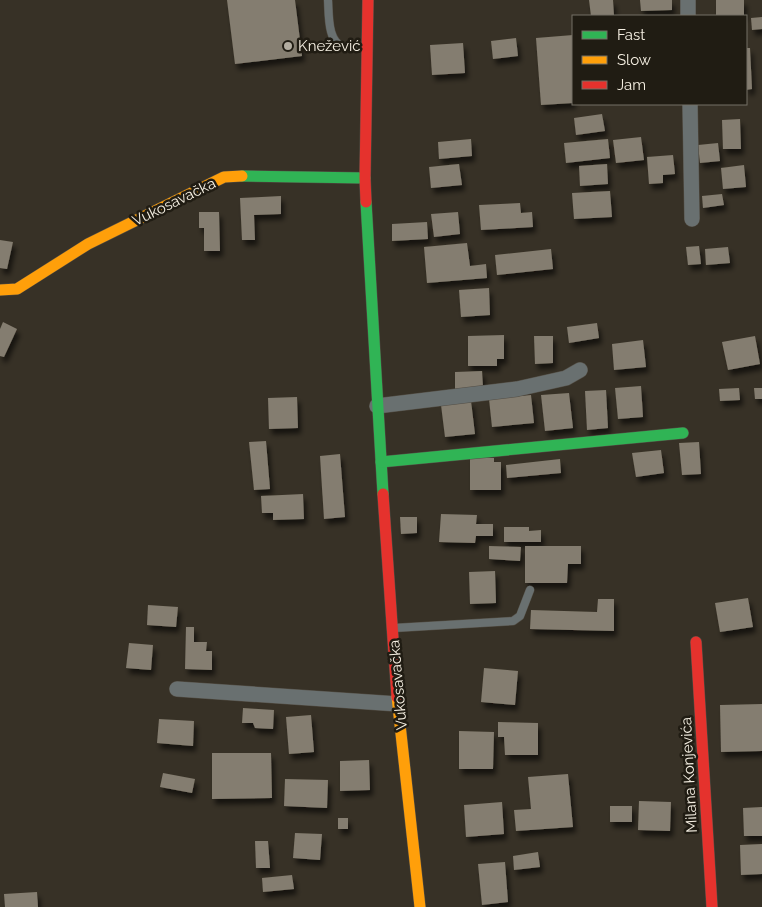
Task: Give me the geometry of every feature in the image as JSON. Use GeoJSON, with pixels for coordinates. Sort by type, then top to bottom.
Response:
{"type":"FeatureCollection","features":[{"type":"Feature","properties":{"kind":"street","name":"Vukosavačka"},"geometry":{"type":"LineString","coordinates":[[368,0],[365,178],[377,406],[398,704],[420,907]]}},
{"type":"Feature","properties":{"kind":"street"},"geometry":{"type":"LineString","coordinates":[[688,0],[688,15]]}},
{"type":"Feature","properties":{"kind":"street"},"geometry":{"type":"LineString","coordinates":[[690,105],[692,219]]}},
{"type":"Feature","properties":{"kind":"street","name":"Vukosavačka"},"geometry":{"type":"LineString","coordinates":[[0,290],[16,289],[88,244],[224,177],[255,175],[365,178]]}},
{"type":"Feature","properties":{"kind":"street"},"geometry":{"type":"LineString","coordinates":[[377,406],[517,390],[566,378],[580,370]]}},
{"type":"Feature","properties":{"kind":"street"},"geometry":{"type":"LineString","coordinates":[[381,462],[683,433]]}},
{"type":"Feature","properties":{"kind":"street","name":"Milana Konjevića"},"geometry":{"type":"LineString","coordinates":[[696,642],[712,907]]}},
{"type":"Feature","properties":{"kind":"street"},"geometry":{"type":"LineString","coordinates":[[176,689],[398,704]]}},
{"type":"Feature","properties":{"kind":"lane"},"geometry":{"type":"LineString","coordinates":[[328,0],[331,33],[336,43],[344,47],[368,46]]}},
{"type":"Feature","properties":{"kind":"lane"},"geometry":{"type":"LineString","coordinates":[[393,628],[513,621],[520,616],[530,590]]}},
{"type":"Feature","properties":{"kind":"building"},"geometry":{"type":"Polygon","coordinates":[[[227,0],[295,0],[302,56],[235,64],[227,0]]]}},
{"type":"Feature","properties":{"kind":"building"},"geometry":{"type":"Polygon","coordinates":[[[589,0],[613,0],[614,15],[591,15],[589,0]]]}},
{"type":"Feature","properties":{"kind":"building"},"geometry":{"type":"Polygon","coordinates":[[[640,0],[672,0],[672,10],[641,11],[640,0]]]}},
{"type":"Feature","properties":{"kind":"building"},"geometry":{"type":"Polygon","coordinates":[[[716,0],[744,0],[744,15],[716,15],[716,0]]]}},
{"type":"Feature","properties":{"kind":"building"},"geometry":{"type":"Polygon","coordinates":[[[762,17],[762,29],[752,30],[751,18],[762,17]]]}},
{"type":"Feature","properties":{"kind":"building"},"geometry":{"type":"Polygon","coordinates":[[[572,35],[572,103],[541,105],[536,38],[572,35]]]}},
{"type":"Feature","properties":{"kind":"building"},"geometry":{"type":"Polygon","coordinates":[[[516,38],[518,56],[493,59],[491,41],[516,38]]]}},
{"type":"Feature","properties":{"kind":"building"},"geometry":{"type":"Polygon","coordinates":[[[463,43],[465,73],[432,75],[430,45],[463,43]]]}},
{"type":"Feature","properties":{"kind":"building"},"geometry":{"type":"Polygon","coordinates":[[[747,48],[750,48],[752,89],[747,90],[747,48]]]}},
{"type":"Feature","properties":{"kind":"building"},"geometry":{"type":"Polygon","coordinates":[[[602,114],[605,131],[576,135],[574,118],[602,114]]]}},
{"type":"Feature","properties":{"kind":"building"},"geometry":{"type":"Polygon","coordinates":[[[740,119],[741,149],[723,149],[722,120],[740,119]]]}},
{"type":"Feature","properties":{"kind":"building"},"geometry":{"type":"Polygon","coordinates":[[[641,137],[644,160],[616,163],[613,140],[641,137]]]}},
{"type":"Feature","properties":{"kind":"building"},"geometry":{"type":"Polygon","coordinates":[[[471,139],[472,156],[439,159],[438,142],[471,139]]]}},
{"type":"Feature","properties":{"kind":"building"},"geometry":{"type":"Polygon","coordinates":[[[608,139],[610,158],[566,163],[564,143],[608,139]]]}},
{"type":"Feature","properties":{"kind":"building"},"geometry":{"type":"Polygon","coordinates":[[[718,143],[720,161],[700,163],[698,145],[718,143]]]}},
{"type":"Feature","properties":{"kind":"building"},"geometry":{"type":"Polygon","coordinates":[[[673,155],[675,174],[663,175],[663,183],[649,184],[647,157],[673,155]]]}},
{"type":"Feature","properties":{"kind":"building"},"geometry":{"type":"Polygon","coordinates":[[[459,164],[462,185],[431,188],[429,167],[459,164]]]}},
{"type":"Feature","properties":{"kind":"building"},"geometry":{"type":"Polygon","coordinates":[[[607,164],[608,184],[580,186],[579,166],[607,164]]]}},
{"type":"Feature","properties":{"kind":"building"},"geometry":{"type":"Polygon","coordinates":[[[744,165],[746,187],[723,189],[721,168],[744,165]]]}},
{"type":"Feature","properties":{"kind":"building"},"geometry":{"type":"Polygon","coordinates":[[[610,191],[612,217],[574,219],[572,193],[610,191]]]}},
{"type":"Feature","properties":{"kind":"building"},"geometry":{"type":"Polygon","coordinates":[[[722,194],[724,205],[703,208],[702,196],[722,194]]]}},
{"type":"Feature","properties":{"kind":"building"},"geometry":{"type":"Polygon","coordinates":[[[281,196],[281,214],[254,215],[255,240],[242,240],[240,198],[281,196]]]}},
{"type":"Feature","properties":{"kind":"building"},"geometry":{"type":"Polygon","coordinates":[[[520,203],[521,213],[532,212],[533,227],[481,230],[479,205],[520,203]]]}},
{"type":"Feature","properties":{"kind":"building"},"geometry":{"type":"Polygon","coordinates":[[[199,212],[219,212],[220,251],[204,251],[204,228],[199,228],[199,212]]]}},
{"type":"Feature","properties":{"kind":"building"},"geometry":{"type":"Polygon","coordinates":[[[458,212],[460,234],[434,237],[431,214],[458,212]]]}},
{"type":"Feature","properties":{"kind":"building"},"geometry":{"type":"Polygon","coordinates":[[[427,222],[428,239],[392,241],[392,224],[427,222]]]}},
{"type":"Feature","properties":{"kind":"building"},"geometry":{"type":"Polygon","coordinates":[[[0,240],[13,242],[7,269],[0,268],[0,240]]]}},
{"type":"Feature","properties":{"kind":"building"},"geometry":{"type":"Polygon","coordinates":[[[467,243],[470,266],[486,264],[487,278],[427,283],[424,247],[467,243]]]}},
{"type":"Feature","properties":{"kind":"building"},"geometry":{"type":"Polygon","coordinates":[[[699,246],[701,264],[688,265],[686,247],[699,246]]]}},
{"type":"Feature","properties":{"kind":"building"},"geometry":{"type":"Polygon","coordinates":[[[728,247],[730,263],[706,265],[705,249],[728,247]]]}},
{"type":"Feature","properties":{"kind":"building"},"geometry":{"type":"Polygon","coordinates":[[[551,249],[553,269],[497,275],[495,255],[551,249]]]}},
{"type":"Feature","properties":{"kind":"building"},"geometry":{"type":"Polygon","coordinates":[[[489,288],[490,315],[461,317],[459,290],[489,288]]]}},
{"type":"Feature","properties":{"kind":"building"},"geometry":{"type":"Polygon","coordinates":[[[3,322],[17,329],[4,357],[0,356],[0,329],[3,322]]]}},
{"type":"Feature","properties":{"kind":"building"},"geometry":{"type":"Polygon","coordinates":[[[597,323],[599,338],[569,343],[567,327],[597,323]]]}},
{"type":"Feature","properties":{"kind":"building"},"geometry":{"type":"Polygon","coordinates":[[[504,335],[504,359],[497,359],[497,366],[468,366],[468,336],[504,335]]]}},
{"type":"Feature","properties":{"kind":"building"},"geometry":{"type":"Polygon","coordinates":[[[534,336],[553,336],[553,363],[535,364],[534,336]]]}},
{"type":"Feature","properties":{"kind":"building"},"geometry":{"type":"Polygon","coordinates":[[[755,336],[760,364],[728,370],[722,342],[755,336]]]}},
{"type":"Feature","properties":{"kind":"building"},"geometry":{"type":"Polygon","coordinates":[[[643,340],[646,367],[614,370],[612,344],[643,340]]]}},
{"type":"Feature","properties":{"kind":"building"},"geometry":{"type":"Polygon","coordinates":[[[482,371],[483,387],[455,389],[455,372],[482,371]]]}},
{"type":"Feature","properties":{"kind":"building"},"geometry":{"type":"Polygon","coordinates":[[[641,386],[643,417],[618,419],[615,388],[641,386]]]}},
{"type":"Feature","properties":{"kind":"building"},"geometry":{"type":"Polygon","coordinates":[[[739,388],[740,400],[720,401],[719,389],[739,388]]]}},
{"type":"Feature","properties":{"kind":"building"},"geometry":{"type":"Polygon","coordinates":[[[754,388],[762,388],[762,399],[755,399],[754,388]]]}},
{"type":"Feature","properties":{"kind":"building"},"geometry":{"type":"Polygon","coordinates":[[[606,390],[608,428],[587,430],[585,391],[606,390]]]}},
{"type":"Feature","properties":{"kind":"building"},"geometry":{"type":"Polygon","coordinates":[[[569,393],[573,428],[545,431],[541,395],[569,393]]]}},
{"type":"Feature","properties":{"kind":"building"},"geometry":{"type":"Polygon","coordinates":[[[531,395],[534,423],[492,427],[489,399],[531,395]]]}},
{"type":"Feature","properties":{"kind":"building"},"geometry":{"type":"Polygon","coordinates":[[[297,397],[298,428],[269,429],[268,398],[297,397]]]}},
{"type":"Feature","properties":{"kind":"building"},"geometry":{"type":"Polygon","coordinates":[[[471,401],[475,434],[445,437],[441,405],[471,401]]]}},
{"type":"Feature","properties":{"kind":"building"},"geometry":{"type":"Polygon","coordinates":[[[266,441],[270,489],[254,490],[249,442],[266,441]]]}},
{"type":"Feature","properties":{"kind":"building"},"geometry":{"type":"Polygon","coordinates":[[[699,442],[701,474],[682,475],[679,443],[699,442]]]}},
{"type":"Feature","properties":{"kind":"building"},"geometry":{"type":"Polygon","coordinates":[[[661,450],[664,473],[636,477],[632,453],[661,450]]]}},
{"type":"Feature","properties":{"kind":"building"},"geometry":{"type":"Polygon","coordinates":[[[340,454],[345,517],[324,519],[320,456],[340,454]]]}},
{"type":"Feature","properties":{"kind":"building"},"geometry":{"type":"Polygon","coordinates":[[[470,457],[494,458],[494,462],[501,462],[501,490],[470,490],[470,457]]]}},
{"type":"Feature","properties":{"kind":"building"},"geometry":{"type":"Polygon","coordinates":[[[560,459],[561,473],[507,478],[506,465],[560,459]]]}},
{"type":"Feature","properties":{"kind":"building"},"geometry":{"type":"Polygon","coordinates":[[[303,494],[304,519],[273,520],[273,513],[262,513],[261,496],[303,494]]]}},
{"type":"Feature","properties":{"kind":"building"},"geometry":{"type":"Polygon","coordinates":[[[441,514],[477,515],[476,524],[493,524],[493,536],[476,536],[475,543],[439,542],[441,514]]]}},
{"type":"Feature","properties":{"kind":"building"},"geometry":{"type":"Polygon","coordinates":[[[400,517],[417,517],[417,533],[401,534],[400,517]]]}},
{"type":"Feature","properties":{"kind":"building"},"geometry":{"type":"Polygon","coordinates":[[[504,527],[529,527],[529,531],[541,530],[541,542],[504,542],[504,527]]]}},
{"type":"Feature","properties":{"kind":"building"},"geometry":{"type":"Polygon","coordinates":[[[489,546],[521,547],[520,561],[489,559],[489,546]]]}},
{"type":"Feature","properties":{"kind":"building"},"geometry":{"type":"Polygon","coordinates":[[[525,546],[581,546],[581,564],[568,564],[567,583],[525,583],[525,546]]]}},
{"type":"Feature","properties":{"kind":"building"},"geometry":{"type":"Polygon","coordinates":[[[495,571],[496,603],[470,604],[469,572],[495,571]]]}},
{"type":"Feature","properties":{"kind":"building"},"geometry":{"type":"Polygon","coordinates":[[[748,598],[753,627],[720,632],[715,603],[748,598]]]}},
{"type":"Feature","properties":{"kind":"building"},"geometry":{"type":"Polygon","coordinates":[[[598,599],[614,599],[614,631],[530,629],[531,610],[597,612],[598,599]]]}},
{"type":"Feature","properties":{"kind":"building"},"geometry":{"type":"Polygon","coordinates":[[[148,605],[178,607],[176,627],[147,625],[148,605]]]}},
{"type":"Feature","properties":{"kind":"building"},"geometry":{"type":"Polygon","coordinates":[[[186,627],[194,627],[194,642],[207,642],[206,651],[212,651],[212,670],[185,669],[186,627]]]}},
{"type":"Feature","properties":{"kind":"building"},"geometry":{"type":"Polygon","coordinates":[[[129,643],[153,645],[151,670],[126,668],[129,643]]]}},
{"type":"Feature","properties":{"kind":"building"},"geometry":{"type":"Polygon","coordinates":[[[484,668],[518,671],[515,705],[481,702],[484,668]]]}},
{"type":"Feature","properties":{"kind":"building"},"geometry":{"type":"Polygon","coordinates":[[[762,704],[762,751],[721,752],[720,705],[762,704]]]}},
{"type":"Feature","properties":{"kind":"building"},"geometry":{"type":"Polygon","coordinates":[[[243,708],[274,710],[273,729],[255,728],[253,723],[242,723],[243,708]]]}},
{"type":"Feature","properties":{"kind":"building"},"geometry":{"type":"Polygon","coordinates":[[[311,715],[314,752],[289,754],[286,717],[311,715]]]}},
{"type":"Feature","properties":{"kind":"building"},"geometry":{"type":"Polygon","coordinates":[[[159,719],[194,721],[193,746],[157,743],[159,719]]]}},
{"type":"Feature","properties":{"kind":"building"},"geometry":{"type":"Polygon","coordinates":[[[498,722],[538,723],[538,755],[505,755],[504,737],[498,737],[498,722]]]}},
{"type":"Feature","properties":{"kind":"building"},"geometry":{"type":"Polygon","coordinates":[[[459,731],[494,732],[493,769],[459,769],[459,731]]]}},
{"type":"Feature","properties":{"kind":"building"},"geometry":{"type":"Polygon","coordinates":[[[212,753],[271,753],[272,798],[212,799],[212,753]]]}},
{"type":"Feature","properties":{"kind":"building"},"geometry":{"type":"Polygon","coordinates":[[[369,760],[370,790],[340,791],[340,761],[369,760]]]}},
{"type":"Feature","properties":{"kind":"building"},"geometry":{"type":"Polygon","coordinates":[[[163,773],[195,779],[192,793],[160,787],[163,773]]]}},
{"type":"Feature","properties":{"kind":"building"},"geometry":{"type":"Polygon","coordinates":[[[568,774],[573,827],[516,831],[514,810],[531,809],[528,777],[568,774]]]}},
{"type":"Feature","properties":{"kind":"building"},"geometry":{"type":"Polygon","coordinates":[[[285,779],[328,780],[327,808],[284,806],[285,779]]]}},
{"type":"Feature","properties":{"kind":"building"},"geometry":{"type":"Polygon","coordinates":[[[639,801],[671,802],[670,831],[638,830],[639,801]]]}},
{"type":"Feature","properties":{"kind":"building"},"geometry":{"type":"Polygon","coordinates":[[[502,802],[504,834],[466,837],[464,805],[502,802]]]}},
{"type":"Feature","properties":{"kind":"building"},"geometry":{"type":"Polygon","coordinates":[[[610,806],[632,806],[632,822],[610,822],[610,806]]]}},
{"type":"Feature","properties":{"kind":"building"},"geometry":{"type":"Polygon","coordinates":[[[762,807],[762,836],[744,836],[743,808],[762,807]]]}},
{"type":"Feature","properties":{"kind":"building"},"geometry":{"type":"Polygon","coordinates":[[[338,818],[348,818],[348,829],[338,829],[338,818]]]}},
{"type":"Feature","properties":{"kind":"building"},"geometry":{"type":"Polygon","coordinates":[[[295,833],[322,834],[320,860],[293,858],[295,833]]]}},
{"type":"Feature","properties":{"kind":"building"},"geometry":{"type":"Polygon","coordinates":[[[255,841],[268,841],[270,868],[256,868],[255,841]]]}},
{"type":"Feature","properties":{"kind":"building"},"geometry":{"type":"Polygon","coordinates":[[[762,844],[762,874],[741,875],[740,845],[762,844]]]}},
{"type":"Feature","properties":{"kind":"building"},"geometry":{"type":"Polygon","coordinates":[[[538,852],[540,867],[514,870],[513,856],[538,852]]]}},
{"type":"Feature","properties":{"kind":"building"},"geometry":{"type":"Polygon","coordinates":[[[505,862],[508,902],[482,905],[478,864],[505,862]]]}},
{"type":"Feature","properties":{"kind":"building"},"geometry":{"type":"Polygon","coordinates":[[[292,875],[294,889],[263,892],[262,878],[292,875]]]}},
{"type":"Feature","properties":{"kind":"building"},"geometry":{"type":"Polygon","coordinates":[[[37,892],[38,907],[5,907],[4,894],[37,892]]]}},
{"type":"Feature","properties":{"kind":"traffic: fast"},"geometry":{"type":"LineString","coordinates":[[242,176],[365,178]]}},
{"type":"Feature","properties":{"kind":"traffic: fast"},"geometry":{"type":"LineString","coordinates":[[366,202],[383,494]]}},
{"type":"Feature","properties":{"kind":"traffic: fast"},"geometry":{"type":"LineString","coordinates":[[381,462],[683,433]]}},
{"type":"Feature","properties":{"kind":"traffic: slow"},"geometry":{"type":"LineString","coordinates":[[0,290],[17,289],[88,244],[224,177],[242,176]]}},
{"type":"Feature","properties":{"kind":"traffic: slow"},"geometry":{"type":"LineString","coordinates":[[397,697],[420,907]]}},
{"type":"Feature","properties":{"kind":"traffic: jam"},"geometry":{"type":"LineString","coordinates":[[366,202],[368,0]]}},
{"type":"Feature","properties":{"kind":"traffic: jam"},"geometry":{"type":"LineString","coordinates":[[383,494],[397,697]]}},
{"type":"Feature","properties":{"kind":"traffic: jam"},"geometry":{"type":"LineString","coordinates":[[696,642],[712,907]]}},
{"type":"Feature","properties":{"kind":"place","name":"Knežević"},"geometry":{"type":"Point","coordinates":[288,46]}}]}
